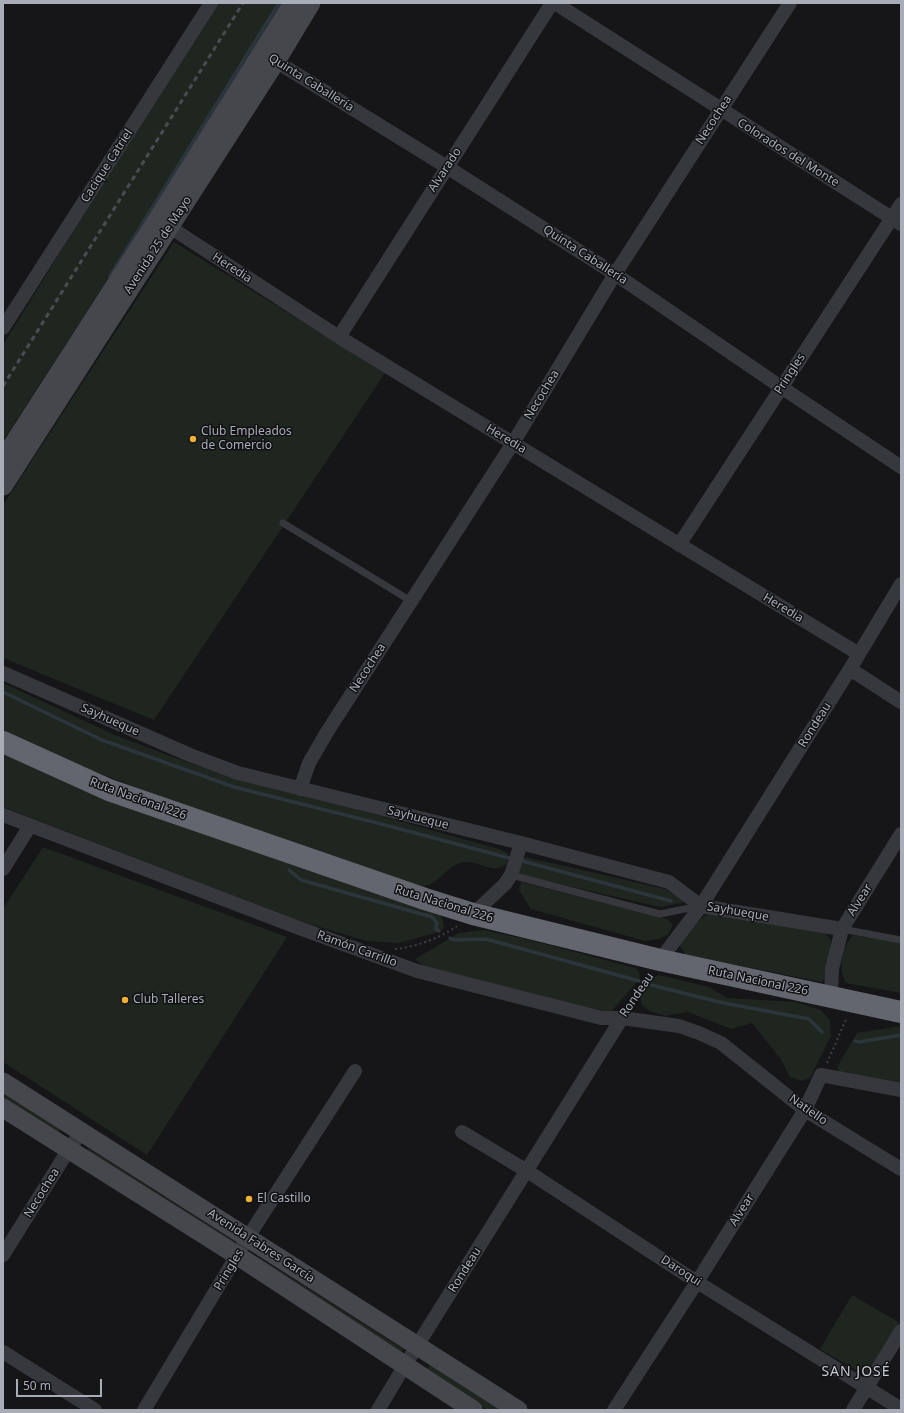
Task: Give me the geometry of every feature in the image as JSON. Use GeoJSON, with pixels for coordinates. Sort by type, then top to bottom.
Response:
{"type":"FeatureCollection","features":[{"type":"Feature","properties":{"kind":"highway","name":"Ruta Nacional 226"},"geometry":{"type":"LineString","coordinates":[[3,742],[109,790],[425,899],[473,914],[660,960],[901,1012]]}},
{"type":"Feature","properties":{"kind":"street","name":"Cacique Catriel"},"geometry":{"type":"LineString","coordinates":[[3,328],[211,3]]}},
{"type":"Feature","properties":{"kind":"street","name":"Avenida 25 de Mayo"},"geometry":{"type":"LineString","coordinates":[[269,57],[293,3]]}},
{"type":"Feature","properties":{"kind":"street","name":"Avenida 25 de Mayo"},"geometry":{"type":"LineString","coordinates":[[3,486],[163,223],[269,57],[311,3]]}},
{"type":"Feature","properties":{"kind":"street","name":"Colorados del Monte"},"geometry":{"type":"LineString","coordinates":[[554,3],[896,221]]}},
{"type":"Feature","properties":{"kind":"street","name":"Alvarado"},"geometry":{"type":"LineString","coordinates":[[339,337],[447,167],[554,3]]}},
{"type":"Feature","properties":{"kind":"street","name":"Necochea"},"geometry":{"type":"LineString","coordinates":[[300,789],[309,763],[327,732],[513,443],[615,274],[720,109],[790,3]]}},
{"type":"Feature","properties":{"kind":"street","name":"Quinta Caballería"},"geometry":{"type":"LineString","coordinates":[[269,57],[447,167],[615,274],[901,467]]}},
{"type":"Feature","properties":{"kind":"street","name":"Pringles"},"geometry":{"type":"LineString","coordinates":[[679,545],[781,387],[896,221],[901,204]]}},
{"type":"Feature","properties":{"kind":"street","name":"Avenida 25 de Mayo"},"geometry":{"type":"LineString","coordinates":[[3,460],[163,223]]}},
{"type":"Feature","properties":{"kind":"street","name":"Heredia"},"geometry":{"type":"LineString","coordinates":[[163,223],[339,337],[859,654]]}},
{"type":"Feature","properties":{"kind":"street","name":"Rondeau"},"geometry":{"type":"LineString","coordinates":[[660,960],[701,906],[850,669],[901,584]]}},
{"type":"Feature","properties":{"kind":"street"},"geometry":{"type":"LineString","coordinates":[[850,669],[901,702]]}},
{"type":"Feature","properties":{"kind":"street","name":"Sayhueque"},"geometry":{"type":"LineString","coordinates":[[3,673],[190,755],[238,773],[521,843],[669,882],[701,906],[842,930]]}},
{"type":"Feature","properties":{"kind":"street","name":"Ramón Carrillo"},"geometry":{"type":"LineString","coordinates":[[3,815],[416,971],[601,1018],[622,1018],[679,1026],[721,1043]]}},
{"type":"Feature","properties":{"kind":"street"},"geometry":{"type":"LineString","coordinates":[[3,869],[30,826]]}},
{"type":"Feature","properties":{"kind":"street","name":"Alvear"},"geometry":{"type":"LineString","coordinates":[[841,998],[832,969],[842,930],[901,834]]}},
{"type":"Feature","properties":{"kind":"street"},"geometry":{"type":"LineString","coordinates":[[473,914],[505,884],[511,875],[521,843]]}},
{"type":"Feature","properties":{"kind":"street","name":"Rondeau"},"geometry":{"type":"LineString","coordinates":[[378,1410],[622,1018]]}},
{"type":"Feature","properties":{"kind":"street","name":"Natiello"},"geometry":{"type":"LineString","coordinates":[[721,1043],[805,1110],[901,1169]]}},
{"type":"Feature","properties":{"kind":"street","name":"Pringles"},"geometry":{"type":"LineString","coordinates":[[144,1410],[248,1238],[355,1071]]}},
{"type":"Feature","properties":{"kind":"street"},"geometry":{"type":"LineString","coordinates":[[822,1075],[901,1090]]}},
{"type":"Feature","properties":{"kind":"street","name":"Alvear"},"geometry":{"type":"LineString","coordinates":[[614,1410],[697,1282],[805,1110],[822,1075]]}},
{"type":"Feature","properties":{"kind":"street","name":"Avenida Fabres García"},"geometry":{"type":"LineString","coordinates":[[3,1082],[518,1410]]}},
{"type":"Feature","properties":{"kind":"street","name":"Avenida Fabres García"},"geometry":{"type":"LineString","coordinates":[[3,1108],[238,1256],[473,1410]]}},
{"type":"Feature","properties":{"kind":"street","name":"Necochea"},"geometry":{"type":"LineString","coordinates":[[3,1255],[68,1149],[82,1131]]}},
{"type":"Feature","properties":{"kind":"street","name":"Daroqui"},"geometry":{"type":"LineString","coordinates":[[462,1132],[527,1171],[697,1282],[901,1409]]}},
{"type":"Feature","properties":{"kind":"street"},"geometry":{"type":"LineString","coordinates":[[853,1410],[901,1331]]}},
{"type":"Feature","properties":{"kind":"street"},"geometry":{"type":"LineString","coordinates":[[3,1352],[95,1410]]}},
{"type":"Feature","properties":{"kind":"lane"},"geometry":{"type":"LineString","coordinates":[[283,523],[411,601]]}},
{"type":"Feature","properties":{"kind":"lane"},"geometry":{"type":"LineString","coordinates":[[511,875],[660,914],[701,906]]}},
{"type":"Feature","properties":{"kind":"lane"},"geometry":{"type":"LineString","coordinates":[[842,930],[901,940]]}},
{"type":"Feature","properties":{"kind":"path"},"geometry":{"type":"LineString","coordinates":[[395,949],[431,939],[456,927],[473,914]]}},
{"type":"Feature","properties":{"kind":"path","name":"Rondeau"},"geometry":{"type":"LineString","coordinates":[[622,1018],[660,960]]}},
{"type":"Feature","properties":{"kind":"path"},"geometry":{"type":"LineString","coordinates":[[822,1075],[848,1015],[841,998]]}},
{"type":"Feature","properties":{"kind":"shaded area"},"geometry":{"type":"Polygon","coordinates":[[[214,3],[287,3],[3,441],[3,345],[214,3]]]}},
{"type":"Feature","properties":{"kind":"shaded area","name":"Club Empleados de Comercio"},"geometry":{"type":"Polygon","coordinates":[[[174,242],[385,373],[154,720],[3,658],[3,505],[174,242]]]}},
{"type":"Feature","properties":{"kind":"shaded area"},"geometry":{"type":"Polygon","coordinates":[[[3,683],[115,735],[189,763],[269,787],[363,811],[499,849],[508,853],[507,864],[501,867],[491,868],[471,862],[460,863],[455,865],[434,882],[420,887],[239,827],[91,770],[3,732],[3,683]]]}},
{"type":"Feature","properties":{"kind":"shaded area"},"geometry":{"type":"Polygon","coordinates":[[[3,750],[440,914],[443,920],[444,928],[435,933],[399,943],[366,941],[297,920],[3,807],[3,750]]]}},
{"type":"Feature","properties":{"kind":"shaded area","name":"Club Talleres"},"geometry":{"type":"Polygon","coordinates":[[[43,847],[287,937],[147,1155],[3,1062],[3,909],[43,847]]]}},
{"type":"Feature","properties":{"kind":"shaded area"},"geometry":{"type":"Polygon","coordinates":[[[521,856],[665,889],[687,902],[660,907],[517,874],[521,856]]]}},
{"type":"Feature","properties":{"kind":"shaded area"},"geometry":{"type":"Polygon","coordinates":[[[521,882],[667,919],[673,925],[668,935],[659,939],[645,941],[531,909],[519,890],[521,882]]]}},
{"type":"Feature","properties":{"kind":"shaded area"},"geometry":{"type":"Polygon","coordinates":[[[711,911],[822,929],[831,940],[827,975],[822,982],[686,955],[679,945],[696,923],[711,911]]]}},
{"type":"Feature","properties":{"kind":"shaded area"},"geometry":{"type":"Polygon","coordinates":[[[483,930],[530,940],[635,968],[639,972],[640,978],[612,1011],[599,1014],[424,967],[415,959],[459,933],[483,930]]]}},
{"type":"Feature","properties":{"kind":"shaded area"},"geometry":{"type":"Polygon","coordinates":[[[853,935],[901,943],[901,993],[846,983],[842,971],[842,958],[846,945],[853,935]]]}},
{"type":"Feature","properties":{"kind":"shaded area"},"geometry":{"type":"Polygon","coordinates":[[[659,975],[709,987],[727,998],[796,1002],[821,1010],[830,1020],[831,1036],[810,1078],[802,1081],[790,1077],[780,1058],[752,1023],[731,1029],[688,1012],[665,1016],[650,1011],[642,1005],[640,998],[652,978],[659,975]]]}},
{"type":"Feature","properties":{"kind":"shaded area"},"geometry":{"type":"Polygon","coordinates":[[[901,1026],[901,1086],[840,1074],[837,1067],[857,1033],[901,1026]]]}},
{"type":"Feature","properties":{"kind":"shaded area"},"geometry":{"type":"Polygon","coordinates":[[[3,1090],[62,1127],[58,1134],[3,1099],[3,1090]]]}},
{"type":"Feature","properties":{"kind":"shaded area"},"geometry":{"type":"Polygon","coordinates":[[[88,1148],[234,1241],[230,1247],[84,1154],[88,1148]]]}},
{"type":"Feature","properties":{"kind":"shaded area"},"geometry":{"type":"Polygon","coordinates":[[[257,1256],[403,1349],[399,1356],[253,1263],[257,1256]]]}},
{"type":"Feature","properties":{"kind":"shaded area"},"geometry":{"type":"Polygon","coordinates":[[[852,1295],[900,1323],[868,1377],[820,1349],[852,1295]]]}},
{"type":"Feature","properties":{"kind":"shaded area"},"geometry":{"type":"Polygon","coordinates":[[[430,1364],[502,1410],[487,1410],[426,1371],[430,1364]]]}},
{"type":"Feature","properties":{"kind":"waterway"},"geometry":{"type":"LineString","coordinates":[[110,276],[279,3]]}},
{"type":"Feature","properties":{"kind":"waterway"},"geometry":{"type":"LineString","coordinates":[[3,692],[102,740],[234,787],[509,858]]}},
{"type":"Feature","properties":{"kind":"waterway"},"geometry":{"type":"LineString","coordinates":[[522,861],[671,901]]}},
{"type":"Feature","properties":{"kind":"waterway"},"geometry":{"type":"LineString","coordinates":[[289,870],[301,880],[432,917],[437,923],[436,929],[439,931]]}},
{"type":"Feature","properties":{"kind":"waterway"},"geometry":{"type":"LineString","coordinates":[[450,938],[454,940],[486,939],[639,981]]}},
{"type":"Feature","properties":{"kind":"waterway"},"geometry":{"type":"LineString","coordinates":[[651,985],[719,1002],[809,1019],[822,1032]]}},
{"type":"Feature","properties":{"kind":"waterway"},"geometry":{"type":"LineString","coordinates":[[855,1041],[859,1042],[901,1035]]}},
{"type":"Feature","properties":{"kind":"railway"},"geometry":{"type":"LineString","coordinates":[[3,386],[243,3]]}},
{"type":"Feature","properties":{"kind":"place","name":"Club Empleados de Comercio"},"geometry":{"type":"Point","coordinates":[193,439]}},
{"type":"Feature","properties":{"kind":"place","name":"Club Talleres"},"geometry":{"type":"Point","coordinates":[125,1000]}},
{"type":"Feature","properties":{"kind":"place","name":"El Castillo"},"geometry":{"type":"Point","coordinates":[249,1199]}},
{"type":"Feature","properties":{"kind":"district","name":"SAN JOSÉ"},"geometry":{"type":"Point","coordinates":[856,1372]}}]}
